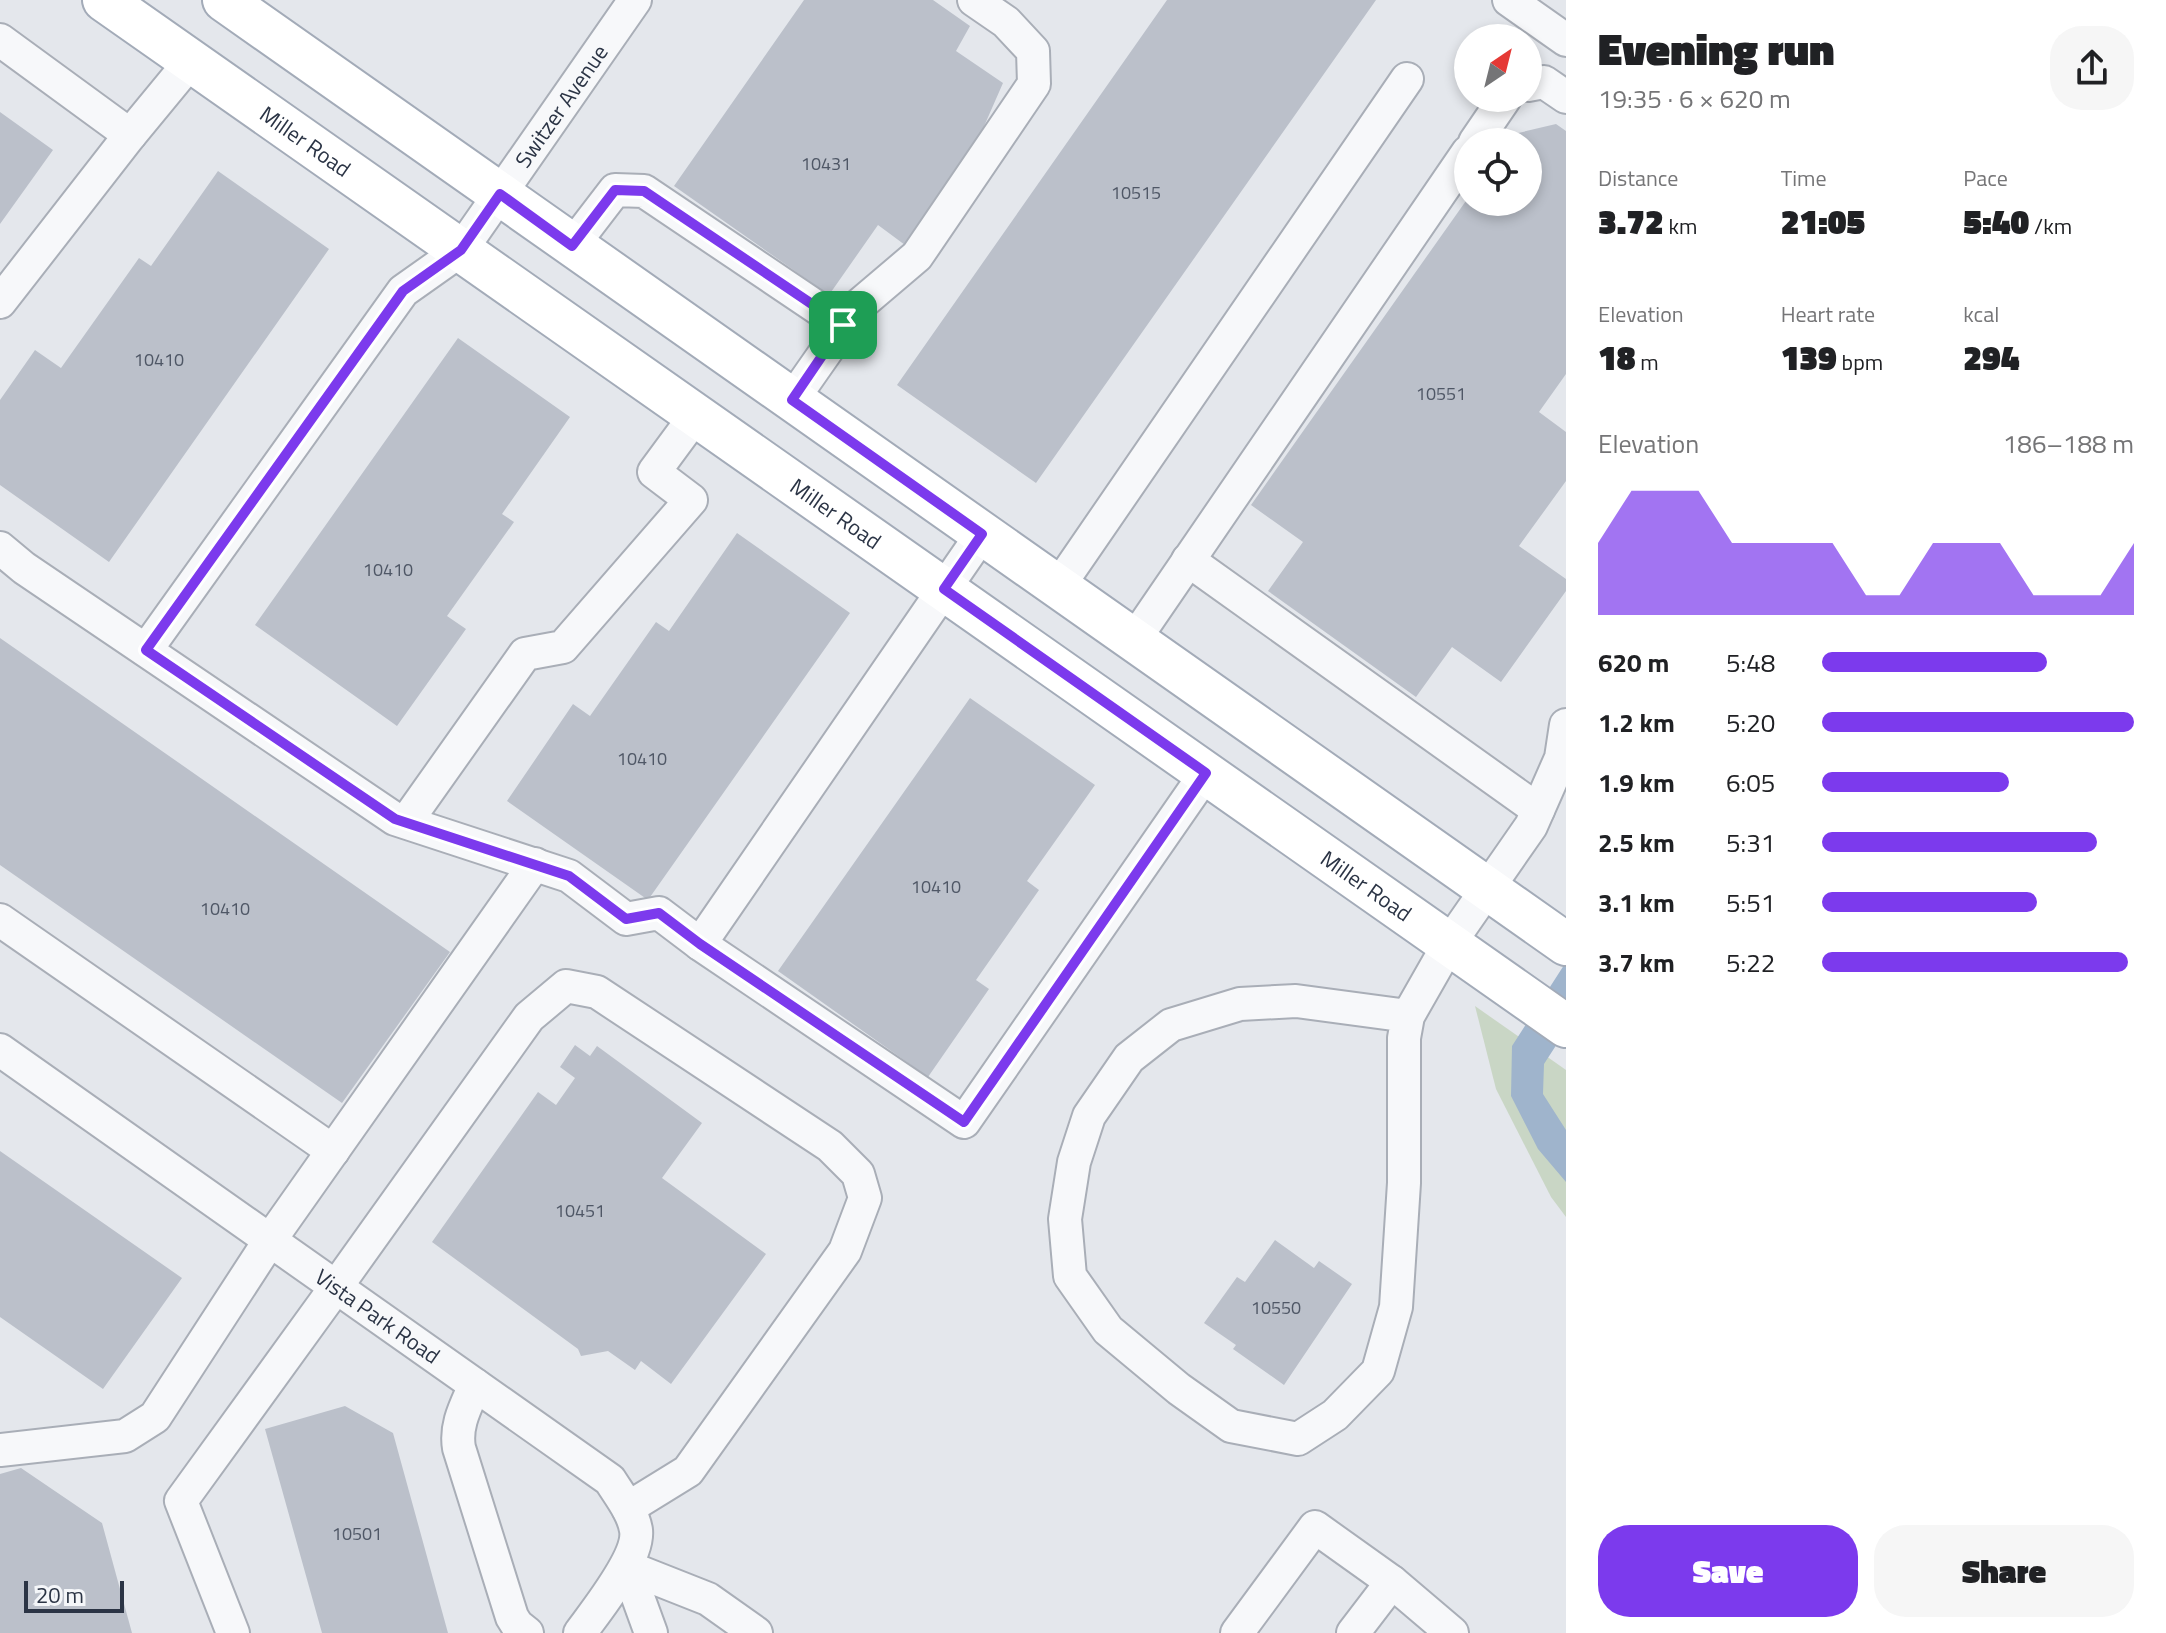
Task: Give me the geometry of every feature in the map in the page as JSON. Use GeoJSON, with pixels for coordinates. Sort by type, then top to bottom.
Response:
{"type":"FeatureCollection","features":[{"type":"Feature","properties":{"kind":"main road","name":"Miller Road"},"geometry":{"type":"LineString","coordinates":[[104,0],[1566,1026]]}},
{"type":"Feature","properties":{"kind":"main road"},"geometry":{"type":"LineString","coordinates":[[224,0],[1566,944]]}},
{"type":"Feature","properties":{"kind":"street","name":"Switzer Avenue"},"geometry":{"type":"LineString","coordinates":[[146,650],[403,291],[461,250],[635,0]]}},
{"type":"Feature","properties":{"kind":"street"},"geometry":{"type":"LineString","coordinates":[[792,400],[857,307],[917,256],[1034,84],[1033,51],[1006,22],[974,0]]}},
{"type":"Feature","properties":{"kind":"street"},"geometry":{"type":"LineString","coordinates":[[1509,0],[1566,40]]}},
{"type":"Feature","properties":{"kind":"street"},"geometry":{"type":"LineString","coordinates":[[0,40],[130,135]]}},
{"type":"Feature","properties":{"kind":"street"},"geometry":{"type":"LineString","coordinates":[[0,302],[191,61]]}},
{"type":"Feature","properties":{"kind":"street"},"geometry":{"type":"LineString","coordinates":[[1058,587],[1407,79]]}},
{"type":"Feature","properties":{"kind":"street"},"geometry":{"type":"LineString","coordinates":[[1542,82],[1566,97]]}},
{"type":"Feature","properties":{"kind":"street"},"geometry":{"type":"LineString","coordinates":[[1134,640],[1454,172]]}},
{"type":"Feature","properties":{"kind":"street"},"geometry":{"type":"LineString","coordinates":[[572,246],[615,190],[644,191],[843,325]]}},
{"type":"Feature","properties":{"kind":"street"},"geometry":{"type":"LineString","coordinates":[[406,822],[525,654],[563,647],[691,500],[654,472],[696,415]]}},
{"type":"Feature","properties":{"kind":"street"},"geometry":{"type":"LineString","coordinates":[[700,944],[982,534]]}},
{"type":"Feature","properties":{"kind":"street"},"geometry":{"type":"LineString","coordinates":[[1188,560],[1538,810]]}},
{"type":"Feature","properties":{"kind":"street"},"geometry":{"type":"LineString","coordinates":[[5,562],[146,650],[395,819],[569,876],[626,919],[659,913],[964,1122],[1206,773]]}},
{"type":"Feature","properties":{"kind":"street"},"geometry":{"type":"LineString","coordinates":[[1408,1016],[1296,1001],[1240,1004],[1171,1025],[1129,1058],[1089,1116],[1074,1162],[1065,1219],[1070,1276],[1108,1330],[1179,1389],[1231,1426],[1298,1439],[1335,1415],[1378,1371],[1396,1307],[1404,1183],[1404,1038],[1408,1016],[1464,954],[1487,889],[1531,826],[1561,758],[1566,725]]}},
{"type":"Feature","properties":{"kind":"street"},"geometry":{"type":"LineString","coordinates":[[0,1450],[125,1436],[155,1417],[270,1240],[535,864]]}},
{"type":"Feature","properties":{"kind":"street"},"geometry":{"type":"LineString","coordinates":[[0,920],[333,1151]]}},
{"type":"Feature","properties":{"kind":"street"},"geometry":{"type":"LineString","coordinates":[[233,1633],[181,1501],[529,1017],[566,986],[597,992],[830,1146],[858,1174],[865,1198],[845,1251],[688,1471],[628,1508]]}},
{"type":"Feature","properties":{"kind":"street","name":"Vista Park Road"},"geometry":{"type":"LineString","coordinates":[[0,1050],[610,1480],[628,1508],[637,1533],[627,1567],[580,1633]]}},
{"type":"Feature","properties":{"kind":"street"},"geometry":{"type":"LineString","coordinates":[[475,1385],[459,1422],[459,1448],[512,1617],[527,1633]]}},
{"type":"Feature","properties":{"kind":"street"},"geometry":{"type":"LineString","coordinates":[[1237,1633],[1315,1527],[1392,1582],[1452,1633]]}},
{"type":"Feature","properties":{"kind":"street"},"geometry":{"type":"LineString","coordinates":[[627,1567],[651,1633]]}},
{"type":"Feature","properties":{"kind":"street"},"geometry":{"type":"LineString","coordinates":[[627,1567],[708,1599],[756,1633]]}},
{"type":"Feature","properties":{"kind":"street"},"geometry":{"type":"LineString","coordinates":[[1353,1633],[1392,1582]]}},
{"type":"Feature","properties":{"kind":"green space"},"geometry":{"type":"Polygon","coordinates":[[[1475,1006],[1566,1070],[1566,1217],[1551,1197],[1496,1089],[1475,1006]]]}},
{"type":"Feature","properties":{"kind":"water"},"geometry":{"type":"Polygon","coordinates":[[[1566,962],[1566,1030],[1544,1064],[1543,1094],[1566,1130],[1566,1182],[1538,1149],[1511,1096],[1512,1046],[1566,962]]]}},
{"type":"Feature","properties":{"kind":"building"},"geometry":{"type":"Polygon","coordinates":[[[804,0],[933,0],[970,26],[956,51],[1003,83],[978,140],[905,245],[878,225],[829,295],[674,186],[804,0]]]}},
{"type":"Feature","properties":{"kind":"building"},"geometry":{"type":"Polygon","coordinates":[[[1167,0],[1376,0],[1036,483],[897,385],[1167,0]]]}},
{"type":"Feature","properties":{"kind":"building"},"geometry":{"type":"Polygon","coordinates":[[[0,112],[53,150],[0,224],[0,112]]]}},
{"type":"Feature","properties":{"kind":"building"},"geometry":{"type":"Polygon","coordinates":[[[1556,124],[1566,131],[1566,374],[1539,412],[1566,432],[1566,481],[1519,546],[1566,579],[1566,591],[1501,682],[1452,647],[1416,697],[1268,591],[1303,542],[1251,505],[1455,216],[1542,216],[1542,128],[1539,128],[1556,124]]]}},
{"type":"Feature","properties":{"kind":"building"},"geometry":{"type":"Polygon","coordinates":[[[218,171],[329,249],[109,562],[0,485],[0,400],[35,350],[61,368],[139,258],[151,266],[218,171]]]}},
{"type":"Feature","properties":{"kind":"building"},"geometry":{"type":"Polygon","coordinates":[[[458,338],[570,417],[502,514],[514,522],[447,616],[466,629],[397,726],[255,625],[458,338]]]}},
{"type":"Feature","properties":{"kind":"building"},"geometry":{"type":"Polygon","coordinates":[[[737,533],[850,613],[648,900],[507,801],[573,704],[590,716],[656,622],[669,631],[737,533]]]}},
{"type":"Feature","properties":{"kind":"building"},"geometry":{"type":"Polygon","coordinates":[[[0,638],[450,952],[342,1103],[0,865],[0,638]]]}},
{"type":"Feature","properties":{"kind":"building"},"geometry":{"type":"Polygon","coordinates":[[[970,698],[1095,785],[1027,881],[1039,890],[976,980],[989,989],[928,1077],[778,971],[970,698]]]}},
{"type":"Feature","properties":{"kind":"building"},"geometry":{"type":"Polygon","coordinates":[[[575,1045],[590,1056],[597,1046],[702,1123],[662,1178],[766,1254],[671,1384],[641,1361],[635,1370],[608,1351],[581,1356],[578,1349],[432,1242],[538,1092],[556,1105],[575,1078],[560,1067],[575,1045]]]}},
{"type":"Feature","properties":{"kind":"building"},"geometry":{"type":"Polygon","coordinates":[[[0,1151],[182,1278],[103,1389],[0,1317],[0,1151]]]}},
{"type":"Feature","properties":{"kind":"building"},"geometry":{"type":"Polygon","coordinates":[[[1275,1240],[1314,1268],[1319,1261],[1352,1284],[1284,1385],[1233,1349],[1236,1345],[1204,1323],[1237,1277],[1245,1282],[1275,1240]]]}},
{"type":"Feature","properties":{"kind":"building"},"geometry":{"type":"Polygon","coordinates":[[[345,1406],[393,1433],[448,1633],[322,1633],[265,1429],[345,1406]]]}},
{"type":"Feature","properties":{"kind":"building"},"geometry":{"type":"Polygon","coordinates":[[[21,1468],[102,1523],[132,1633],[0,1633],[0,1474],[21,1468]]]}},
{"type":"Feature","properties":{"kind":"route"},"geometry":{"type":"LineString","coordinates":[[615,190],[644,191],[843,325],[792,400],[982,534],[944,589],[1206,773],[964,1122],[659,913],[626,919],[569,876],[395,819],[146,650],[403,291],[461,250],[500,194],[572,246],[615,190]]}}]}
